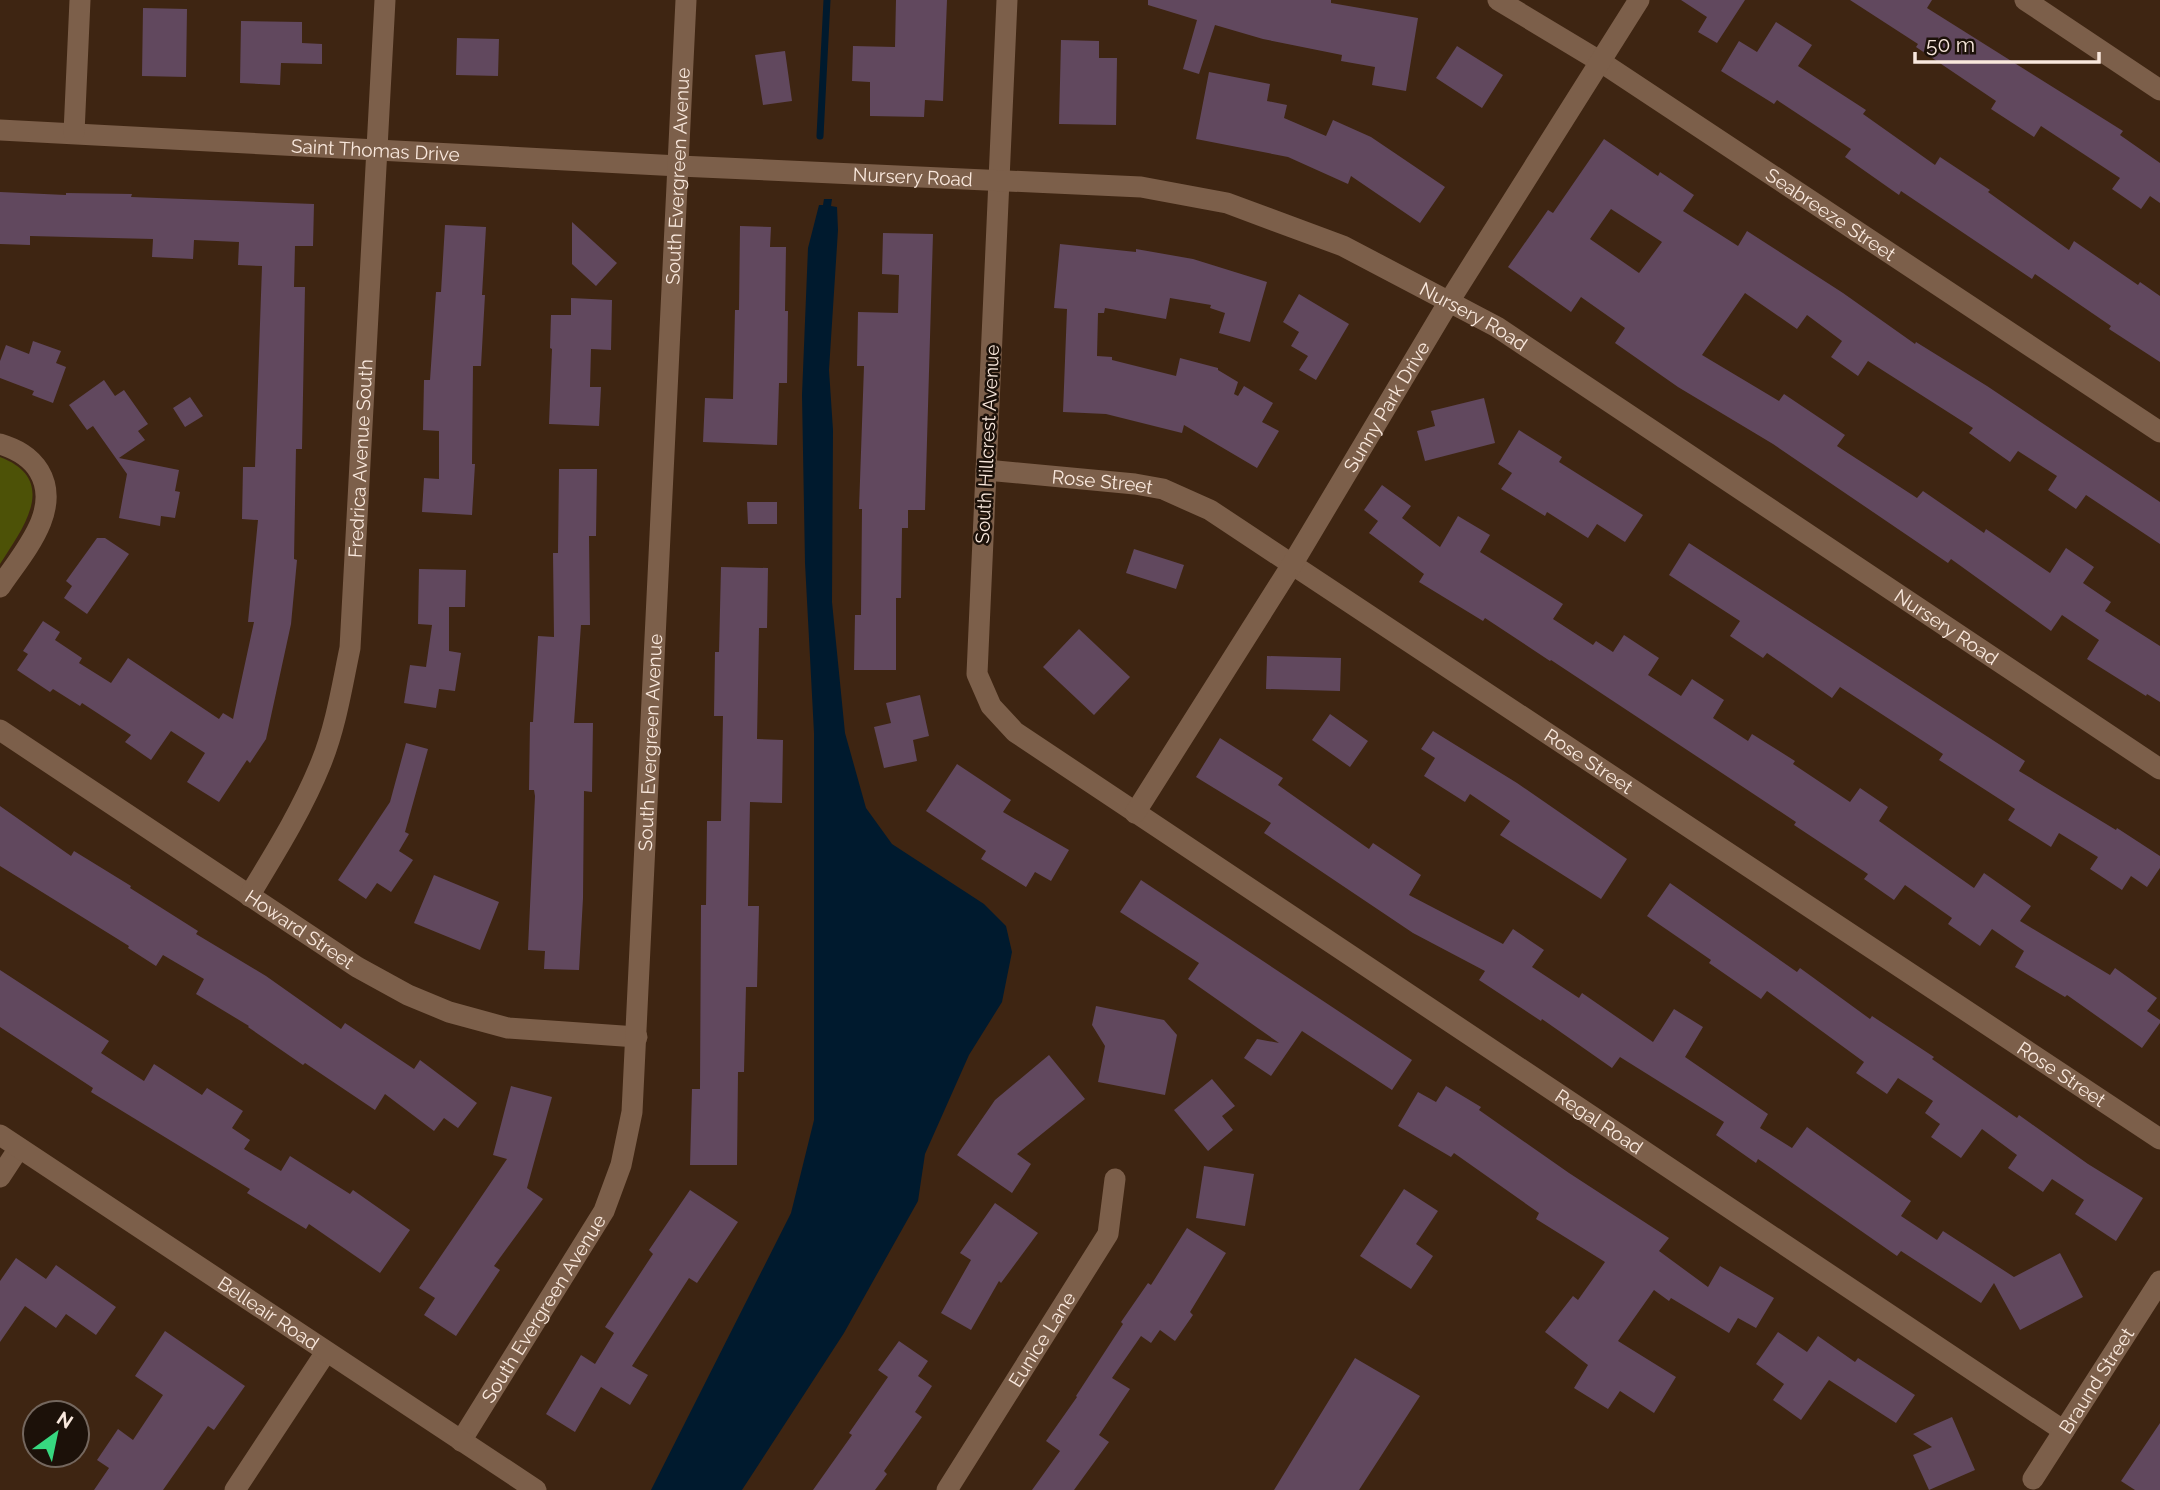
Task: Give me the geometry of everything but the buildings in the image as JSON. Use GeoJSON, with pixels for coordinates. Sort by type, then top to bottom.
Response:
{"type":"FeatureCollection","features":[{"type":"Feature","properties":{"kind":"street"},"geometry":{"type":"LineString","coordinates":[[74,133],[80,0]]}},
{"type":"Feature","properties":{"kind":"street","name":"Fredrica Avenue South"},"geometry":{"type":"LineString","coordinates":[[249,896],[293,824],[321,762],[337,710],[350,648],[385,0]]}},
{"type":"Feature","properties":{"kind":"street","name":"South Evergreen Avenue"},"geometry":{"type":"LineString","coordinates":[[461,1441],[604,1211],[621,1165],[632,1112],[686,0]]}},
{"type":"Feature","properties":{"kind":"street","name":"South Hillcrest Avenue"},"geometry":{"type":"LineString","coordinates":[[1007,0],[977,674],[991,706],[1014,732],[1135,813]]}},
{"type":"Feature","properties":{"kind":"street","name":"Seabreeze Street"},"geometry":{"type":"LineString","coordinates":[[1498,0],[1601,62],[2160,432]]}},
{"type":"Feature","properties":{"kind":"street","name":"Sunny Park Drive"},"geometry":{"type":"LineString","coordinates":[[1135,813],[1293,564],[1450,300],[1639,0]]}},
{"type":"Feature","properties":{"kind":"street"},"geometry":{"type":"LineString","coordinates":[[2025,0],[2160,89]]}},
{"type":"Feature","properties":{"kind":"street","name":"Saint Thomas Drive"},"geometry":{"type":"LineString","coordinates":[[0,130],[679,166]]}},
{"type":"Feature","properties":{"kind":"street","name":"Nursery Road"},"geometry":{"type":"LineString","coordinates":[[679,166],[1141,187],[1227,204],[1343,246],[1497,327],[2160,769]]}},
{"type":"Feature","properties":{"kind":"street"},"geometry":{"type":"LineString","coordinates":[[0,444],[15,449],[34,462],[44,480],[48,503],[38,528],[0,587]]}},
{"type":"Feature","properties":{"kind":"street","name":"Rose Street"},"geometry":{"type":"LineString","coordinates":[[986,470],[1135,484],[1163,489],[1210,510],[2160,1139]]}},
{"type":"Feature","properties":{"kind":"street","name":"Howard Street"},"geometry":{"type":"LineString","coordinates":[[0,730],[357,967],[408,995],[449,1012],[508,1028],[637,1037]]}},
{"type":"Feature","properties":{"kind":"street","name":"Regal Road"},"geometry":{"type":"LineString","coordinates":[[1135,813],[2064,1431]]}},
{"type":"Feature","properties":{"kind":"street","name":"Belleair Road"},"geometry":{"type":"LineString","coordinates":[[0,1135],[536,1490]]}},
{"type":"Feature","properties":{"kind":"street"},"geometry":{"type":"LineString","coordinates":[[0,1177],[19,1148]]}},
{"type":"Feature","properties":{"kind":"street","name":"Eunice Lane"},"geometry":{"type":"LineString","coordinates":[[947,1490],[1108,1234],[1115,1179]]}},
{"type":"Feature","properties":{"kind":"street","name":"Braund Street"},"geometry":{"type":"LineString","coordinates":[[2033,1479],[2160,1281]]}},
{"type":"Feature","properties":{"kind":"street"},"geometry":{"type":"LineString","coordinates":[[235,1490],[326,1352]]}},
{"type":"Feature","properties":{"kind":"shaded area"},"geometry":{"type":"Polygon","coordinates":[[[0,457],[18,467],[29,478],[32,491],[26,520],[0,564],[0,457]]]}},
{"type":"Feature","properties":{"kind":"water"},"geometry":{"type":"Polygon","coordinates":[[[824,199],[832,199],[831,206],[837,207],[838,230],[829,370],[833,430],[832,602],[845,733],[866,808],[892,844],[984,904],[1006,926],[1012,952],[1002,1002],[969,1055],[925,1154],[918,1201],[844,1333],[742,1490],[651,1490],[791,1213],[814,1120],[814,733],[805,563],[802,395],[808,248],[819,205],[823,205],[824,199]]]}},
{"type":"Feature","properties":{"kind":"waterway"},"geometry":{"type":"LineString","coordinates":[[820,136],[827,0]]}}]}
